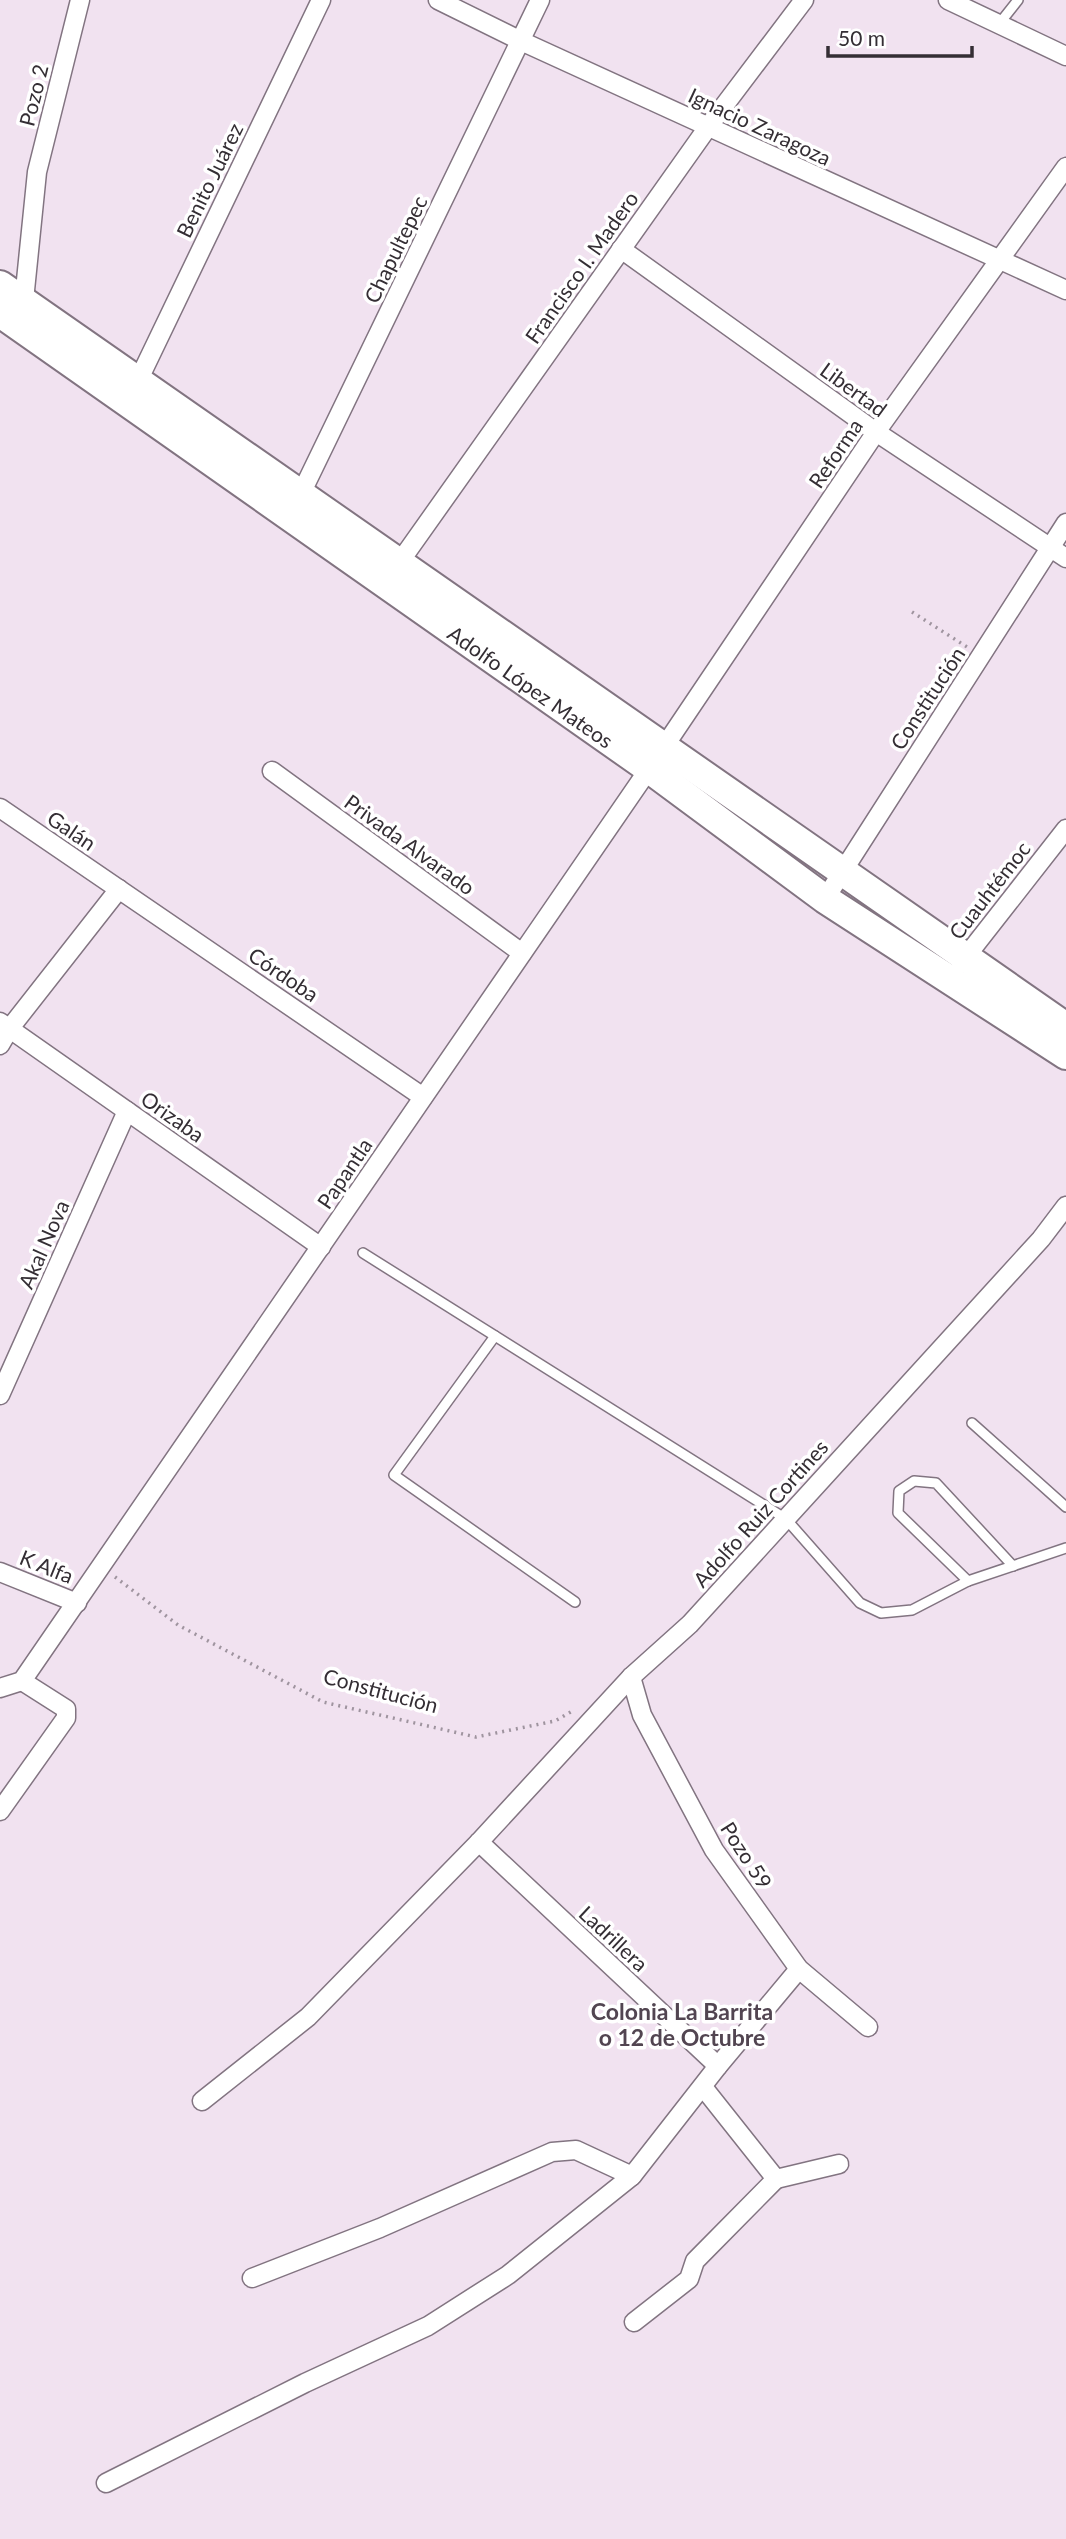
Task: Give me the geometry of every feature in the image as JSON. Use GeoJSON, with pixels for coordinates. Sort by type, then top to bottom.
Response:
{"type":"FeatureCollection","features":[{"type":"Feature","properties":{"kind":"main road","name":"Adolfo López Mateos"},"geometry":{"type":"LineString","coordinates":[[0,285],[15,314],[656,758],[843,872],[1066,1027]]}},
{"type":"Feature","properties":{"kind":"main road","name":"Adolfo López Mateos"},"geometry":{"type":"LineString","coordinates":[[15,314],[138,381],[295,506],[399,563],[656,758],[825,899],[1066,1055]]}},
{"type":"Feature","properties":{"kind":"street","name":"Pozo 2"},"geometry":{"type":"LineString","coordinates":[[15,314],[37,172],[80,0]]}},
{"type":"Feature","properties":{"kind":"street","name":"Benito Juárez"},"geometry":{"type":"LineString","coordinates":[[138,381],[321,0]]}},
{"type":"Feature","properties":{"kind":"street","name":"Ignacio Zaragoza"},"geometry":{"type":"LineString","coordinates":[[438,0],[521,41],[1066,289]]}},
{"type":"Feature","properties":{"kind":"street","name":"Chapultepec"},"geometry":{"type":"LineString","coordinates":[[295,506],[540,0]]}},
{"type":"Feature","properties":{"kind":"street","name":"Francisco I. Madero"},"geometry":{"type":"LineString","coordinates":[[399,563],[708,127],[804,0]]}},
{"type":"Feature","properties":{"kind":"street"},"geometry":{"type":"LineString","coordinates":[[948,0],[1066,56]]}},
{"type":"Feature","properties":{"kind":"street","name":"Reforma"},"geometry":{"type":"LineString","coordinates":[[656,758],[876,432],[1066,167]]}},
{"type":"Feature","properties":{"kind":"street","name":"Libertad"},"geometry":{"type":"LineString","coordinates":[[621,248],[876,432],[1066,558]]}},
{"type":"Feature","properties":{"kind":"street","name":"Constitución"},"geometry":{"type":"LineString","coordinates":[[825,899],[1066,523]]}},
{"type":"Feature","properties":{"kind":"street","name":"Papantla"},"geometry":{"type":"LineString","coordinates":[[22,1681],[656,758]]}},
{"type":"Feature","properties":{"kind":"street","name":"Privada Alvarado"},"geometry":{"type":"LineString","coordinates":[[272,771],[522,953]]}},
{"type":"Feature","properties":{"kind":"street","name":"Galán"},"geometry":{"type":"LineString","coordinates":[[0,808],[119,890]]}},
{"type":"Feature","properties":{"kind":"street","name":"Cuauhtémoc"},"geometry":{"type":"LineString","coordinates":[[948,980],[1066,829]]}},
{"type":"Feature","properties":{"kind":"street"},"geometry":{"type":"LineString","coordinates":[[0,1045],[5,1025],[119,890]]}},
{"type":"Feature","properties":{"kind":"street","name":"Córdoba"},"geometry":{"type":"LineString","coordinates":[[119,890],[423,1097]]}},
{"type":"Feature","properties":{"kind":"street","name":"Orizaba"},"geometry":{"type":"LineString","coordinates":[[5,1025],[321,1247]]}},
{"type":"Feature","properties":{"kind":"street","name":"Akal Nova"},"geometry":{"type":"LineString","coordinates":[[0,1395],[127,1111]]}},
{"type":"Feature","properties":{"kind":"street","name":"Adolfo Ruiz Cortines"},"geometry":{"type":"LineString","coordinates":[[202,2101],[308,2017],[479,1842],[631,1677],[690,1623],[786,1519],[1041,1239],[1066,1206]]}},
{"type":"Feature","properties":{"kind":"street","name":"K Alfa"},"geometry":{"type":"LineString","coordinates":[[0,1572],[77,1603]]}},
{"type":"Feature","properties":{"kind":"street","name":"Pozo 59"},"geometry":{"type":"LineString","coordinates":[[631,1677],[642,1716],[714,1850],[799,1969],[867,2027]]}},
{"type":"Feature","properties":{"kind":"street"},"geometry":{"type":"LineString","coordinates":[[0,1688],[22,1681],[66,1709],[66,1718],[0,1811]]}},
{"type":"Feature","properties":{"kind":"street","name":"Ladrillera"},"geometry":{"type":"LineString","coordinates":[[479,1842],[718,2066]]}},
{"type":"Feature","properties":{"kind":"street"},"geometry":{"type":"LineString","coordinates":[[106,2483],[304,2383],[428,2326],[508,2275],[632,2176],[718,2066],[799,1969]]}},
{"type":"Feature","properties":{"kind":"street"},"geometry":{"type":"LineString","coordinates":[[704,2087],[776,2179]]}},
{"type":"Feature","properties":{"kind":"street"},"geometry":{"type":"LineString","coordinates":[[252,2278],[380,2228],[552,2152],[576,2150],[632,2176]]}},
{"type":"Feature","properties":{"kind":"street"},"geometry":{"type":"LineString","coordinates":[[634,2322],[689,2279],[695,2262],[776,2179],[839,2164]]}},
{"type":"Feature","properties":{"kind":"lane"},"geometry":{"type":"LineString","coordinates":[[998,26],[1018,0]]}},
{"type":"Feature","properties":{"kind":"lane"},"geometry":{"type":"LineString","coordinates":[[363,1253],[786,1519],[860,1603],[881,1613],[912,1610],[968,1581],[1066,1548]]}},
{"type":"Feature","properties":{"kind":"lane"},"geometry":{"type":"LineString","coordinates":[[495,1336],[394,1475],[576,1602]]}},
{"type":"Feature","properties":{"kind":"lane"},"geometry":{"type":"LineString","coordinates":[[972,1423],[1066,1507]]}},
{"type":"Feature","properties":{"kind":"lane"},"geometry":{"type":"LineString","coordinates":[[968,1581],[898,1513],[899,1491],[914,1480],[936,1483],[1013,1566]]}},
{"type":"Feature","properties":{"kind":"path"},"geometry":{"type":"LineString","coordinates":[[912,612],[981,656]]}},
{"type":"Feature","properties":{"kind":"path","name":"Constitución"},"geometry":{"type":"LineString","coordinates":[[102,1567],[178,1625],[323,1702],[476,1737],[555,1721],[576,1708]]}},
{"type":"Feature","properties":{"kind":"district","name":"Colonia La Barrita o 12 de Octubre"},"geometry":{"type":"Point","coordinates":[682,2024]}}]}
